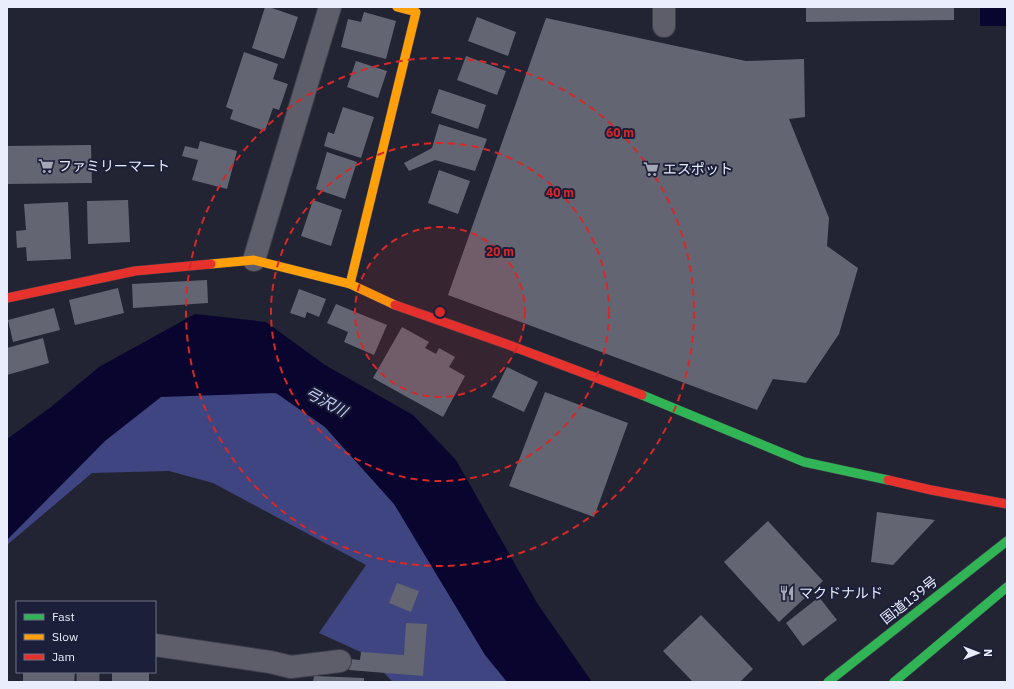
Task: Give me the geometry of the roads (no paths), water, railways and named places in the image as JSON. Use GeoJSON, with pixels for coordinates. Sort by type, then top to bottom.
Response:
{"type":"FeatureCollection","features":[{"type":"Feature","properties":{"kind":"main road"},"geometry":{"type":"LineString","coordinates":[[350,284],[416,12],[397,7]]}},
{"type":"Feature","properties":{"kind":"main road"},"geometry":{"type":"LineString","coordinates":[[7,298],[135,271],[254,260],[350,284],[400,307],[509,345],[644,396],[804,462],[932,490],[1007,504]]}},
{"type":"Feature","properties":{"kind":"main road","name":"国道139号"},"geometry":{"type":"LineString","coordinates":[[828,682],[1007,540]]}},
{"type":"Feature","properties":{"kind":"main road"},"geometry":{"type":"LineString","coordinates":[[894,682],[1007,587]]}},
{"type":"Feature","properties":{"kind":"street"},"geometry":{"type":"LineString","coordinates":[[254,260],[330,7]]}},
{"type":"Feature","properties":{"kind":"street"},"geometry":{"type":"LineString","coordinates":[[156,645],[270,662],[291,667],[340,661]]}},
{"type":"Feature","properties":{"kind":"water"},"geometry":{"type":"Polygon","coordinates":[[[980,7],[1007,7],[1007,26],[980,26],[980,7]]]}},
{"type":"Feature","properties":{"kind":"water","name":"弓沢川"},"geometry":{"type":"Polygon","coordinates":[[[195,314],[266,322],[325,365],[413,415],[456,460],[537,603],[592,682],[507,682],[485,655],[394,504],[325,427],[276,393],[161,397],[105,441],[7,540],[7,439],[51,407],[99,367],[195,314]]]}},
{"type":"Feature","properties":{"kind":"place","name":"ファミリーマート"},"geometry":{"type":"Point","coordinates":[46,166]}},
{"type":"Feature","properties":{"kind":"place","name":"エスポット"},"geometry":{"type":"Point","coordinates":[651,169]}},
{"type":"Feature","properties":{"kind":"place","name":"マクドナルド"},"geometry":{"type":"Point","coordinates":[787,593]}}]}
